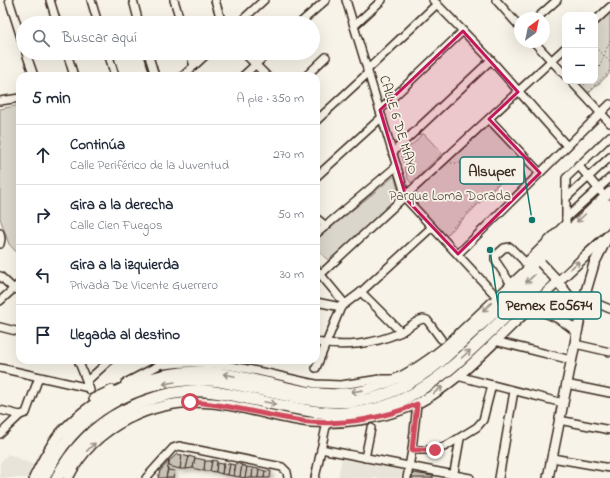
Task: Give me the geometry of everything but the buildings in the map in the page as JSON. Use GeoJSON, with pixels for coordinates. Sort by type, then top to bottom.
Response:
{"type":"FeatureCollection","features":[{"type":"Feature","properties":{"kind":"highway"},"geometry":{"type":"LineString","coordinates":[[44,478],[61,449],[73,434],[94,413],[112,401],[136,390],[186,380],[222,381],[310,400],[333,402],[358,401],[381,396],[401,388],[423,375],[441,361],[608,198]]}},
{"type":"Feature","properties":{"kind":"highway"},"geometry":{"type":"LineString","coordinates":[[57,478],[64,464],[78,446],[97,428],[116,414],[144,401],[170,394],[191,391],[218,392],[308,411],[332,413],[366,410],[386,406],[405,399],[426,386],[467,353],[610,218]]}},
{"type":"Feature","properties":{"kind":"main road"},"geometry":{"type":"LineString","coordinates":[[34,478],[58,437],[94,401],[131,384],[156,375],[179,372],[217,372],[313,392],[378,386],[397,380],[426,364],[511,284],[527,265],[539,261],[566,224],[608,198]]}},
{"type":"Feature","properties":{"kind":"main road"},"geometry":{"type":"LineString","coordinates":[[68,478],[82,456],[110,430],[129,418],[170,404],[190,402],[214,403],[309,422],[327,422],[357,420],[386,414],[417,404],[435,393],[457,376],[529,309],[556,280],[610,235]]}},
{"type":"Feature","properties":{"kind":"main road"},"geometry":{"type":"LineString","coordinates":[[548,478],[579,317],[594,264],[610,235]]}},
{"type":"Feature","properties":{"kind":"main road"},"geometry":{"type":"LineString","coordinates":[[539,261],[574,303],[579,317]]}},
{"type":"Feature","properties":{"kind":"main road"},"geometry":{"type":"LineString","coordinates":[[529,309],[555,315],[576,330]]}},
{"type":"Feature","properties":{"kind":"street"},"geometry":{"type":"LineString","coordinates":[[9,0],[16,22]]}},
{"type":"Feature","properties":{"kind":"street"},"geometry":{"type":"LineString","coordinates":[[50,0],[55,16]]}},
{"type":"Feature","properties":{"kind":"street"},"geometry":{"type":"LineString","coordinates":[[91,0],[96,16]]}},
{"type":"Feature","properties":{"kind":"street"},"geometry":{"type":"LineString","coordinates":[[132,0],[137,16]]}},
{"type":"Feature","properties":{"kind":"street"},"geometry":{"type":"LineString","coordinates":[[174,0],[179,16]]}},
{"type":"Feature","properties":{"kind":"street"},"geometry":{"type":"LineString","coordinates":[[215,0],[220,16]]}},
{"type":"Feature","properties":{"kind":"street"},"geometry":{"type":"LineString","coordinates":[[246,16],[256,3],[264,0]]}},
{"type":"Feature","properties":{"kind":"street"},"geometry":{"type":"LineString","coordinates":[[308,16],[326,0]]}},
{"type":"Feature","properties":{"kind":"street","name":"CALLE 6 DE MAYO"},"geometry":{"type":"LineString","coordinates":[[346,0],[406,196],[432,227],[497,297]]}},
{"type":"Feature","properties":{"kind":"street"},"geometry":{"type":"LineString","coordinates":[[354,26],[382,0]]}},
{"type":"Feature","properties":{"kind":"street"},"geometry":{"type":"LineString","coordinates":[[498,0],[514,20]]}},
{"type":"Feature","properties":{"kind":"street"},"geometry":{"type":"LineString","coordinates":[[544,12],[557,0]]}},
{"type":"Feature","properties":{"kind":"street"},"geometry":{"type":"LineString","coordinates":[[320,117],[368,72],[435,2],[491,60],[567,146]]}},
{"type":"Feature","properties":{"kind":"street"},"geometry":{"type":"LineString","coordinates":[[598,18],[610,7]]}},
{"type":"Feature","properties":{"kind":"street"},"geometry":{"type":"LineString","coordinates":[[320,173],[464,31]]}},
{"type":"Feature","properties":{"kind":"street"},"geometry":{"type":"LineString","coordinates":[[540,48],[562,72]]}},
{"type":"Feature","properties":{"kind":"street"},"geometry":{"type":"LineString","coordinates":[[320,270],[406,196],[562,51]]}},
{"type":"Feature","properties":{"kind":"street"},"geometry":{"type":"LineString","coordinates":[[310,72],[326,57]]}},
{"type":"Feature","properties":{"kind":"street"},"geometry":{"type":"LineString","coordinates":[[28,60],[33,72]]}},
{"type":"Feature","properties":{"kind":"street"},"geometry":{"type":"LineString","coordinates":[[69,60],[73,72]]}},
{"type":"Feature","properties":{"kind":"street"},"geometry":{"type":"LineString","coordinates":[[110,60],[114,72]]}},
{"type":"Feature","properties":{"kind":"street"},"geometry":{"type":"LineString","coordinates":[[150,60],[154,72]]}},
{"type":"Feature","properties":{"kind":"street"},"geometry":{"type":"LineString","coordinates":[[192,60],[194,66]]}},
{"type":"Feature","properties":{"kind":"street"},"geometry":{"type":"LineString","coordinates":[[187,72],[200,60]]}},
{"type":"Feature","properties":{"kind":"street"},"geometry":{"type":"LineString","coordinates":[[251,60],[263,72]]}},
{"type":"Feature","properties":{"kind":"street"},"geometry":{"type":"LineString","coordinates":[[247,72],[260,60]]}},
{"type":"Feature","properties":{"kind":"street"},"geometry":{"type":"LineString","coordinates":[[393,152],[491,60]]}},
{"type":"Feature","properties":{"kind":"street"},"geometry":{"type":"LineString","coordinates":[[574,84],[610,123]]}},
{"type":"Feature","properties":{"kind":"street"},"geometry":{"type":"LineString","coordinates":[[0,101],[16,99]]}},
{"type":"Feature","properties":{"kind":"street"},"geometry":{"type":"LineString","coordinates":[[458,254],[610,104]]}},
{"type":"Feature","properties":{"kind":"street"},"geometry":{"type":"LineString","coordinates":[[489,119],[540,173]]}},
{"type":"Feature","properties":{"kind":"street"},"geometry":{"type":"LineString","coordinates":[[566,224],[566,178],[607,138],[610,147]]}},
{"type":"Feature","properties":{"kind":"street"},"geometry":{"type":"LineString","coordinates":[[566,198],[610,157]]}},
{"type":"Feature","properties":{"kind":"street"},"geometry":{"type":"LineString","coordinates":[[578,165],[608,198]]}},
{"type":"Feature","properties":{"kind":"street"},"geometry":{"type":"LineString","coordinates":[[320,231],[397,166]]}},
{"type":"Feature","properties":{"kind":"street"},"geometry":{"type":"LineString","coordinates":[[511,284],[495,260],[495,256],[504,248],[510,248],[527,265],[610,178]]}},
{"type":"Feature","properties":{"kind":"street"},"geometry":{"type":"LineString","coordinates":[[320,221],[326,226]]}},
{"type":"Feature","properties":{"kind":"street"},"geometry":{"type":"LineString","coordinates":[[320,358],[336,315],[343,306],[361,292],[432,227]]}},
{"type":"Feature","properties":{"kind":"street"},"geometry":{"type":"LineString","coordinates":[[0,232],[0,244]]}},
{"type":"Feature","properties":{"kind":"street"},"geometry":{"type":"LineString","coordinates":[[320,275],[343,306]]}},
{"type":"Feature","properties":{"kind":"street"},"geometry":{"type":"LineString","coordinates":[[0,276],[16,289]]}},
{"type":"Feature","properties":{"kind":"street"},"geometry":{"type":"LineString","coordinates":[[0,301],[16,291]]}},
{"type":"Feature","properties":{"kind":"street"},"geometry":{"type":"LineString","coordinates":[[361,292],[401,332]]}},
{"type":"Feature","properties":{"kind":"street"},"geometry":{"type":"LineString","coordinates":[[584,298],[610,309]]}},
{"type":"Feature","properties":{"kind":"street"},"geometry":{"type":"LineString","coordinates":[[320,303],[343,306]]}},
{"type":"Feature","properties":{"kind":"street"},"geometry":{"type":"LineString","coordinates":[[320,343],[352,345],[384,338],[401,332],[424,318],[440,339]]}},
{"type":"Feature","properties":{"kind":"street"},"geometry":{"type":"LineString","coordinates":[[0,327],[16,331]]}},
{"type":"Feature","properties":{"kind":"street"},"geometry":{"type":"LineString","coordinates":[[495,341],[571,360]]}},
{"type":"Feature","properties":{"kind":"street"},"geometry":{"type":"LineString","coordinates":[[574,344],[610,352]]}},
{"type":"Feature","properties":{"kind":"street"},"geometry":{"type":"LineString","coordinates":[[80,364],[94,401],[162,364]]}},
{"type":"Feature","properties":{"kind":"street"},"geometry":{"type":"LineString","coordinates":[[88,384],[106,364]]}},
{"type":"Feature","properties":{"kind":"street"},"geometry":{"type":"LineString","coordinates":[[214,364],[341,389]]}},
{"type":"Feature","properties":{"kind":"street"},"geometry":{"type":"LineString","coordinates":[[316,368],[318,364]]}},
{"type":"Feature","properties":{"kind":"street"},"geometry":{"type":"LineString","coordinates":[[0,368],[39,377],[88,384]]}},
{"type":"Feature","properties":{"kind":"street"},"geometry":{"type":"LineString","coordinates":[[457,376],[563,403]]}},
{"type":"Feature","properties":{"kind":"street"},"geometry":{"type":"LineString","coordinates":[[0,434],[20,415],[27,412],[39,377]]}},
{"type":"Feature","properties":{"kind":"street"},"geometry":{"type":"LineString","coordinates":[[566,384],[610,393]]}},
{"type":"Feature","properties":{"kind":"street"},"geometry":{"type":"LineString","coordinates":[[412,450],[435,450],[460,439],[477,427],[483,420],[492,385]]}},
{"type":"Feature","properties":{"kind":"street"},"geometry":{"type":"LineString","coordinates":[[499,478],[514,390]]}},
{"type":"Feature","properties":{"kind":"street"},"geometry":{"type":"LineString","coordinates":[[407,478],[412,450],[417,404]]}},
{"type":"Feature","properties":{"kind":"street"},"geometry":{"type":"LineString","coordinates":[[0,410],[20,415]]}},
{"type":"Feature","properties":{"kind":"street"},"geometry":{"type":"LineString","coordinates":[[559,420],[610,430]]}},
{"type":"Feature","properties":{"kind":"street"},"geometry":{"type":"LineString","coordinates":[[315,478],[327,422]]}},
{"type":"Feature","properties":{"kind":"street"},"geometry":{"type":"LineString","coordinates":[[365,458],[371,428]]}},
{"type":"Feature","properties":{"kind":"street"},"geometry":{"type":"LineString","coordinates":[[453,476],[460,439]]}},
{"type":"Feature","properties":{"kind":"street"},"geometry":{"type":"LineString","coordinates":[[146,478],[173,448],[179,446],[282,467],[287,472],[288,478]]}},
{"type":"Feature","properties":{"kind":"street"},"geometry":{"type":"LineString","coordinates":[[321,449],[453,476],[470,478]]}},
{"type":"Feature","properties":{"kind":"street"},"geometry":{"type":"LineString","coordinates":[[552,458],[610,468]]}},
{"type":"Feature","properties":{"kind":"path"},"geometry":{"type":"LineString","coordinates":[[598,71],[610,40]]}},
{"type":"Feature","properties":{"kind":"path"},"geometry":{"type":"LineString","coordinates":[[596,48],[610,62]]}},
{"type":"Feature","properties":{"kind":"path"},"geometry":{"type":"LineString","coordinates":[[583,84],[588,94],[610,70]]}},
{"type":"Feature","properties":{"kind":"path"},"geometry":{"type":"LineString","coordinates":[[442,229],[447,234],[525,157]]}},
{"type":"Feature","properties":{"kind":"path"},"geometry":{"type":"LineString","coordinates":[[455,158],[450,163],[517,164]]}},
{"type":"Feature","properties":{"kind":"highlighted area"},"geometry":{"type":"Polygon","coordinates":[[[463,31],[518,92],[489,119],[540,173],[458,254],[407,200],[380,110],[463,31]]]}},
{"type":"Feature","properties":{"kind":"shaded area"},"geometry":{"type":"Polygon","coordinates":[[[8,454],[34,465],[28,478],[0,478],[0,463],[8,454]]]}},
{"type":"Feature","properties":{"kind":"shaded area"},"geometry":{"type":"Polygon","coordinates":[[[342,458],[402,470],[401,478],[338,478],[342,458]]]}},
{"type":"Feature","properties":{"kind":"green space"},"geometry":{"type":"Polygon","coordinates":[[[610,13],[610,73],[588,94],[579,84],[598,84],[598,24],[610,13]]]}},
{"type":"Feature","properties":{"kind":"green space"},"geometry":{"type":"Polygon","coordinates":[[[16,106],[16,252],[9,244],[0,218],[0,109],[16,106]]]}},
{"type":"Feature","properties":{"kind":"green space","name":"Parque Loma Dorada"},"geometry":{"type":"Polygon","coordinates":[[[488,125],[522,161],[446,236],[410,198],[488,125]]]}},
{"type":"Feature","properties":{"kind":"green space"},"geometry":{"type":"Polygon","coordinates":[[[422,134],[424,134],[441,152],[441,155],[411,183],[408,179],[401,153],[415,142],[422,134]]]}},
{"type":"Feature","properties":{"kind":"green space"},"geometry":{"type":"Polygon","coordinates":[[[393,177],[395,177],[399,196],[330,262],[320,253],[320,237],[393,177]]]}},
{"type":"Feature","properties":{"kind":"place","name":"Alsuper"},"geometry":{"type":"Point","coordinates":[532,220]}},
{"type":"Feature","properties":{"kind":"place","name":"Pemex E05674"},"geometry":{"type":"Point","coordinates":[490,250]}},
{"type":"Feature","properties":{"kind":"route"},"geometry":{"type":"LineString","coordinates":[[190,402],[214,403],[309,422],[357,420],[386,414],[417,404],[412,450],[435,450]]}}]}
